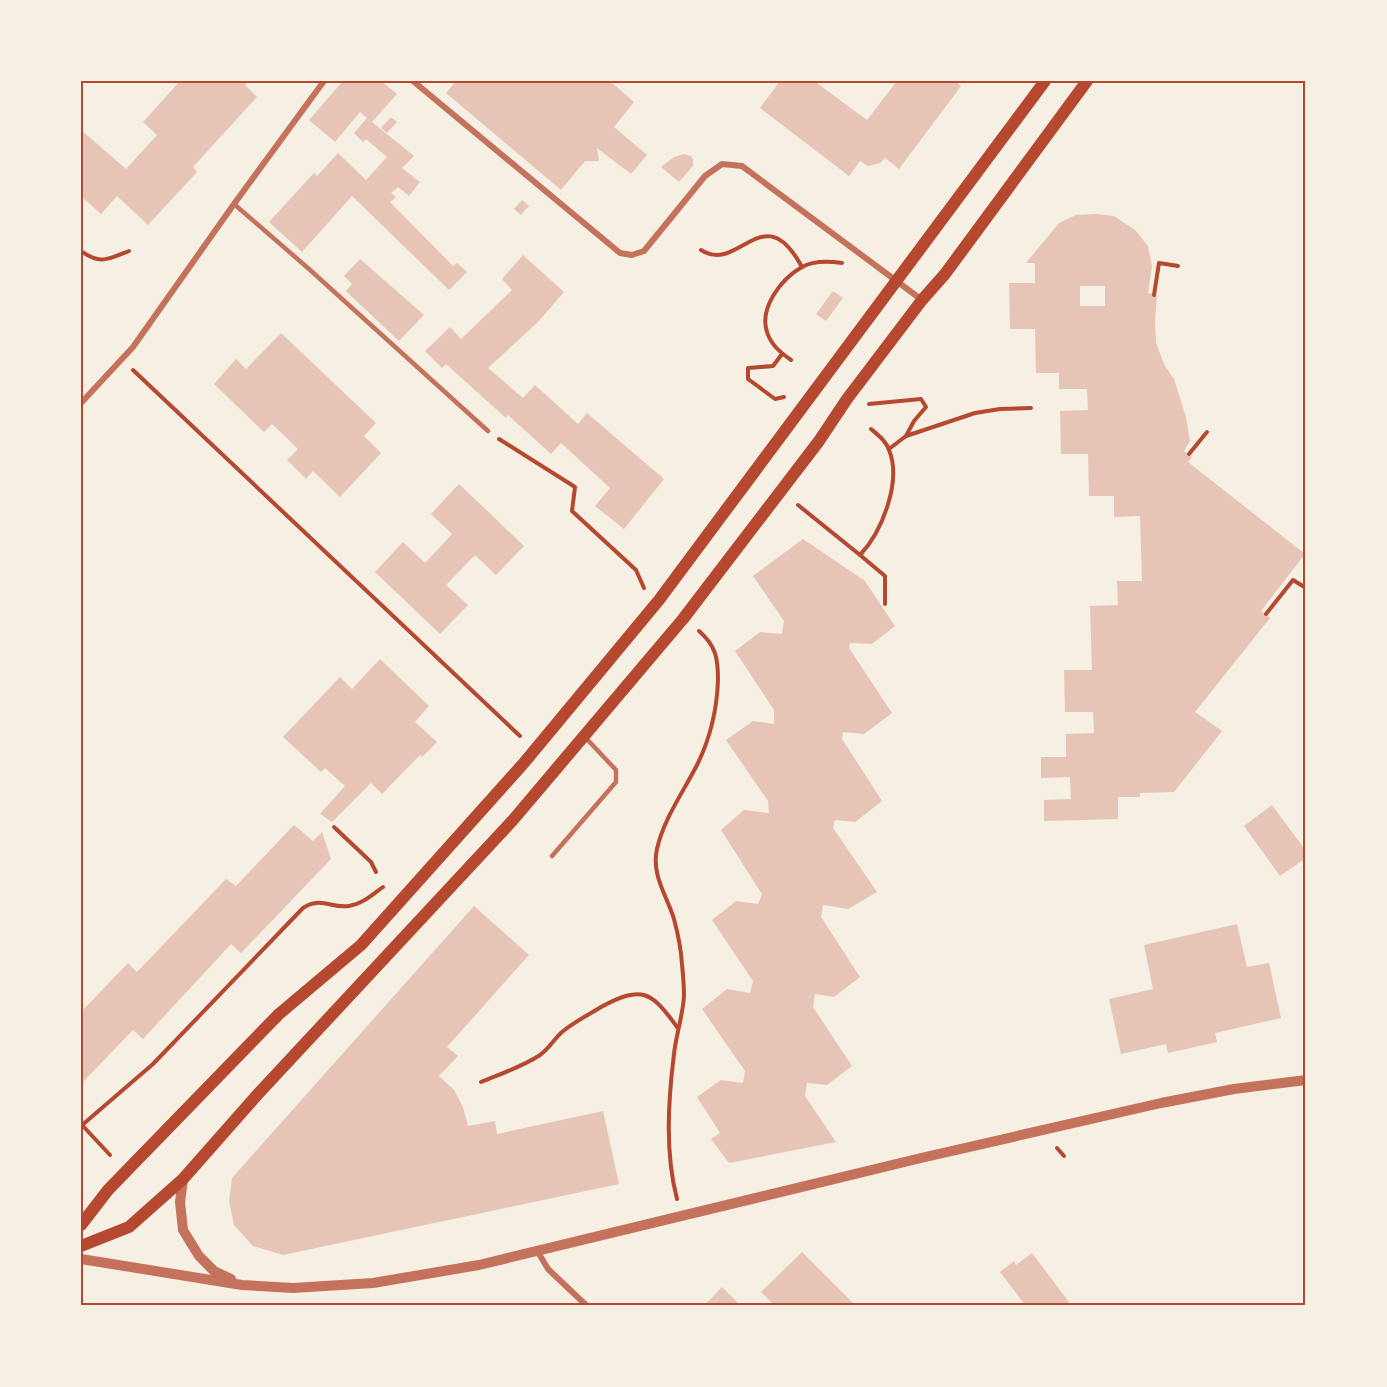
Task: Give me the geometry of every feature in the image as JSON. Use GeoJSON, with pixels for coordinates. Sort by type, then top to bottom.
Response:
{"type":"FeatureCollection","features":[{"type":"Feature","properties":{"kind":"main road"},"geometry":{"type":"LineString","coordinates":[[81,1225],[108,1190],[279,1014],[361,945],[524,764],[659,600],[1045,81]]}},
{"type":"Feature","properties":{"kind":"main road"},"geometry":{"type":"LineString","coordinates":[[81,1246],[129,1227],[183,1179],[258,1094],[513,820],[683,619],[819,441],[922,300],[945,274],[1087,81]]}},
{"type":"Feature","properties":{"kind":"street"},"geometry":{"type":"LineString","coordinates":[[81,403],[134,347],[324,81]]}},
{"type":"Feature","properties":{"kind":"street"},"geometry":{"type":"LineString","coordinates":[[413,81],[620,253],[632,255],[644,251],[705,176],[722,164],[742,166],[922,300]]}},
{"type":"Feature","properties":{"kind":"street"},"geometry":{"type":"LineString","coordinates":[[81,1259],[242,1285],[293,1288],[373,1282],[478,1265],[1120,1112],[1234,1089],[1306,1080]]}},
{"type":"Feature","properties":{"kind":"street"},"geometry":{"type":"LineString","coordinates":[[183,1179],[180,1202],[183,1230],[200,1256],[214,1271],[242,1285]]}},
{"type":"Feature","properties":{"kind":"street"},"geometry":{"type":"LineString","coordinates":[[538,1251],[548,1269],[587,1306]]}},
{"type":"Feature","properties":{"kind":"lane"},"geometry":{"type":"LineString","coordinates":[[234,204],[488,431]]}},
{"type":"Feature","properties":{"kind":"lane"},"geometry":{"type":"LineString","coordinates":[[552,856],[616,782],[616,770],[584,736]]}},
{"type":"Feature","properties":{"kind":"path"},"geometry":{"type":"LineString","coordinates":[[701,250],[716,256],[725,255],[744,243],[761,237],[773,236],[794,251],[802,267]]}},
{"type":"Feature","properties":{"kind":"path"},"geometry":{"type":"LineString","coordinates":[[81,251],[92,259],[105,260],[129,251]]}},
{"type":"Feature","properties":{"kind":"path"},"geometry":{"type":"LineString","coordinates":[[791,360],[772,344],[766,331],[765,314],[772,297],[784,281],[802,267],[815,262],[842,263],[851,268]]}},
{"type":"Feature","properties":{"kind":"path"},"geometry":{"type":"LineString","coordinates":[[1154,295],[1159,263],[1178,266]]}},
{"type":"Feature","properties":{"kind":"path"},"geometry":{"type":"LineString","coordinates":[[775,399],[748,379],[748,368],[773,366],[782,354]]}},
{"type":"Feature","properties":{"kind":"path"},"geometry":{"type":"LineString","coordinates":[[121,360],[523,738]]}},
{"type":"Feature","properties":{"kind":"path"},"geometry":{"type":"LineString","coordinates":[[860,406],[921,399],[926,407],[914,421],[906,436]]}},
{"type":"Feature","properties":{"kind":"path"},"geometry":{"type":"LineString","coordinates":[[889,449],[906,436],[975,413],[1031,408]]}},
{"type":"Feature","properties":{"kind":"path"},"geometry":{"type":"LineString","coordinates":[[860,555],[878,532],[888,502],[893,465],[889,449],[871,429]]}},
{"type":"Feature","properties":{"kind":"path"},"geometry":{"type":"LineString","coordinates":[[1189,454],[1207,432]]}},
{"type":"Feature","properties":{"kind":"path"},"geometry":{"type":"LineString","coordinates":[[501,441],[575,487],[572,511],[636,570],[646,591]]}},
{"type":"Feature","properties":{"kind":"path"},"geometry":{"type":"LineString","coordinates":[[798,505],[885,576],[885,604]]}},
{"type":"Feature","properties":{"kind":"path"},"geometry":{"type":"LineString","coordinates":[[1266,614],[1293,580],[1306,588]]}},
{"type":"Feature","properties":{"kind":"path"},"geometry":{"type":"LineString","coordinates":[[676,1195],[670,1159],[670,1087],[684,997],[681,956],[673,916],[662,891],[657,871],[657,851],[674,807],[709,738],[717,704],[718,672],[715,650],[710,641],[699,631]]}},
{"type":"Feature","properties":{"kind":"path"},"geometry":{"type":"LineString","coordinates":[[334,826],[371,862],[376,872]]}},
{"type":"Feature","properties":{"kind":"path"},"geometry":{"type":"LineString","coordinates":[[110,1155],[81,1125],[153,1064],[303,908],[311,903],[324,902],[347,906],[361,903],[391,881]]}},
{"type":"Feature","properties":{"kind":"path"},"geometry":{"type":"LineString","coordinates":[[481,1082],[539,1056],[561,1033],[582,1018],[626,995],[642,994],[653,999],[662,1006],[678,1027]]}},
{"type":"Feature","properties":{"kind":"building"},"geometry":{"type":"Polygon","coordinates":[[[180,81],[249,81],[245,85],[257,97],[193,167],[197,172],[148,225],[117,196],[101,214],[81,196],[81,130],[126,169],[157,135],[143,122],[180,81]]]}},
{"type":"Feature","properties":{"kind":"building"},"geometry":{"type":"Polygon","coordinates":[[[343,81],[381,81],[397,94],[372,122],[414,156],[402,168],[420,182],[409,196],[398,187],[391,193],[396,197],[390,202],[453,266],[457,263],[467,272],[449,290],[352,196],[302,252],[269,222],[314,173],[317,176],[338,153],[366,180],[387,157],[366,139],[363,142],[354,133],[367,118],[360,112],[335,142],[309,120],[343,81]]]}},
{"type":"Feature","properties":{"kind":"building"},"geometry":{"type":"Polygon","coordinates":[[[456,81],[610,81],[634,102],[614,127],[647,155],[631,174],[597,148],[599,161],[585,161],[561,190],[446,93],[456,81]]]}},
{"type":"Feature","properties":{"kind":"building"},"geometry":{"type":"Polygon","coordinates":[[[780,81],[814,81],[867,120],[897,81],[955,81],[961,86],[899,169],[885,158],[880,163],[868,166],[860,161],[849,176],[760,108],[780,81]]]}},
{"type":"Feature","properties":{"kind":"building"},"geometry":{"type":"Polygon","coordinates":[[[391,117],[397,122],[387,133],[381,128],[391,117]]]}},
{"type":"Feature","properties":{"kind":"building"},"geometry":{"type":"Polygon","coordinates":[[[684,154],[691,156],[693,166],[679,182],[661,167],[674,157],[684,154]]]}},
{"type":"Feature","properties":{"kind":"building"},"geometry":{"type":"Polygon","coordinates":[[[522,200],[529,206],[521,215],[514,209],[522,200]]]}},
{"type":"Feature","properties":{"kind":"building"},"geometry":{"type":"Polygon","coordinates":[[[1076,215],[1114,216],[1135,230],[1148,246],[1152,266],[1148,293],[1157,295],[1156,343],[1165,366],[1174,379],[1186,417],[1190,441],[1184,451],[1192,457],[1188,462],[1305,554],[1261,611],[1270,618],[1195,712],[1222,731],[1174,792],[1140,793],[1140,797],[1118,797],[1118,819],[1044,821],[1044,800],[1071,799],[1070,777],[1041,778],[1041,757],[1066,757],[1066,734],[1094,733],[1093,712],[1065,712],[1064,670],[1092,670],[1090,606],[1118,605],[1117,581],[1142,581],[1140,516],[1114,517],[1114,496],[1089,496],[1088,454],[1061,454],[1060,411],[1088,410],[1087,389],[1059,389],[1059,373],[1036,373],[1035,329],[1010,329],[1009,283],[1035,283],[1035,263],[1026,263],[1059,223],[1076,215]],[[1080,286],[1080,306],[1105,306],[1105,286],[1080,286]]]}},
{"type":"Feature","properties":{"kind":"building"},"geometry":{"type":"Polygon","coordinates":[[[523,255],[564,292],[538,322],[488,368],[523,398],[535,385],[578,424],[587,413],[664,479],[624,529],[595,506],[610,488],[561,443],[551,454],[508,415],[506,418],[446,364],[442,368],[425,351],[450,327],[461,339],[512,290],[502,279],[523,255]]]}},
{"type":"Feature","properties":{"kind":"building"},"geometry":{"type":"Polygon","coordinates":[[[360,259],[424,315],[399,341],[346,291],[352,284],[344,276],[360,259]]]}},
{"type":"Feature","properties":{"kind":"building"},"geometry":{"type":"Polygon","coordinates":[[[833,291],[843,298],[826,321],[816,314],[833,291]]]}},
{"type":"Feature","properties":{"kind":"building"},"geometry":{"type":"Polygon","coordinates":[[[281,333],[376,423],[364,436],[381,453],[340,497],[313,471],[306,479],[287,460],[298,449],[272,424],[264,432],[214,384],[236,359],[246,369],[281,333]]]}},
{"type":"Feature","properties":{"kind":"building"},"geometry":{"type":"Polygon","coordinates":[[[459,484],[524,546],[496,575],[475,555],[446,585],[468,605],[440,634],[375,572],[403,542],[425,563],[452,534],[431,514],[459,484]]]}},
{"type":"Feature","properties":{"kind":"building"},"geometry":{"type":"Polygon","coordinates":[[[803,539],[865,581],[895,626],[872,644],[850,643],[849,648],[892,713],[864,734],[843,732],[842,739],[882,801],[855,822],[835,820],[833,828],[877,892],[848,909],[823,905],[821,917],[860,977],[834,997],[815,994],[813,1007],[852,1066],[827,1085],[807,1083],[805,1096],[836,1142],[729,1163],[711,1139],[720,1133],[697,1097],[721,1080],[743,1083],[745,1071],[702,1009],[727,989],[750,993],[753,981],[712,920],[736,901],[758,904],[762,894],[721,830],[744,810],[769,813],[768,801],[726,740],[753,721],[774,724],[774,710],[735,651],[760,632],[782,634],[784,621],[753,576],[803,539]]]}},
{"type":"Feature","properties":{"kind":"building"},"geometry":{"type":"Polygon","coordinates":[[[380,659],[429,706],[415,722],[437,742],[422,757],[420,755],[382,794],[371,783],[332,822],[320,814],[345,786],[325,768],[321,772],[283,737],[340,677],[352,689],[380,659]]]}},
{"type":"Feature","properties":{"kind":"building"},"geometry":{"type":"Polygon","coordinates":[[[1272,805],[1306,851],[1306,858],[1280,876],[1244,826],[1272,805]]]}},
{"type":"Feature","properties":{"kind":"building"},"geometry":{"type":"Polygon","coordinates":[[[294,825],[313,841],[322,832],[331,859],[241,953],[231,944],[143,1039],[133,1030],[81,1084],[81,1012],[128,963],[137,972],[226,879],[236,886],[294,825]]]}},
{"type":"Feature","properties":{"kind":"building"},"geometry":{"type":"Polygon","coordinates":[[[474,906],[529,955],[447,1047],[458,1056],[439,1076],[454,1090],[463,1107],[468,1126],[495,1121],[497,1134],[603,1111],[619,1184],[283,1255],[253,1246],[234,1225],[229,1201],[232,1178],[474,906]]]}},
{"type":"Feature","properties":{"kind":"building"},"geometry":{"type":"Polygon","coordinates":[[[1237,924],[1247,967],[1269,963],[1281,1018],[1215,1033],[1217,1042],[1168,1053],[1166,1044],[1121,1054],[1109,999],[1153,989],[1144,945],[1237,924]]]}},
{"type":"Feature","properties":{"kind":"building"},"geometry":{"type":"Polygon","coordinates":[[[802,1252],[856,1306],[775,1306],[761,1292],[802,1252]]]}},
{"type":"Feature","properties":{"kind":"building"},"geometry":{"type":"Polygon","coordinates":[[[1032,1253],[1069,1302],[1063,1306],[1026,1306],[1000,1272],[1014,1261],[1016,1265],[1032,1253]]]}},
{"type":"Feature","properties":{"kind":"building"},"geometry":{"type":"Polygon","coordinates":[[[722,1287],[741,1306],[704,1306],[722,1287]]]}}]}
